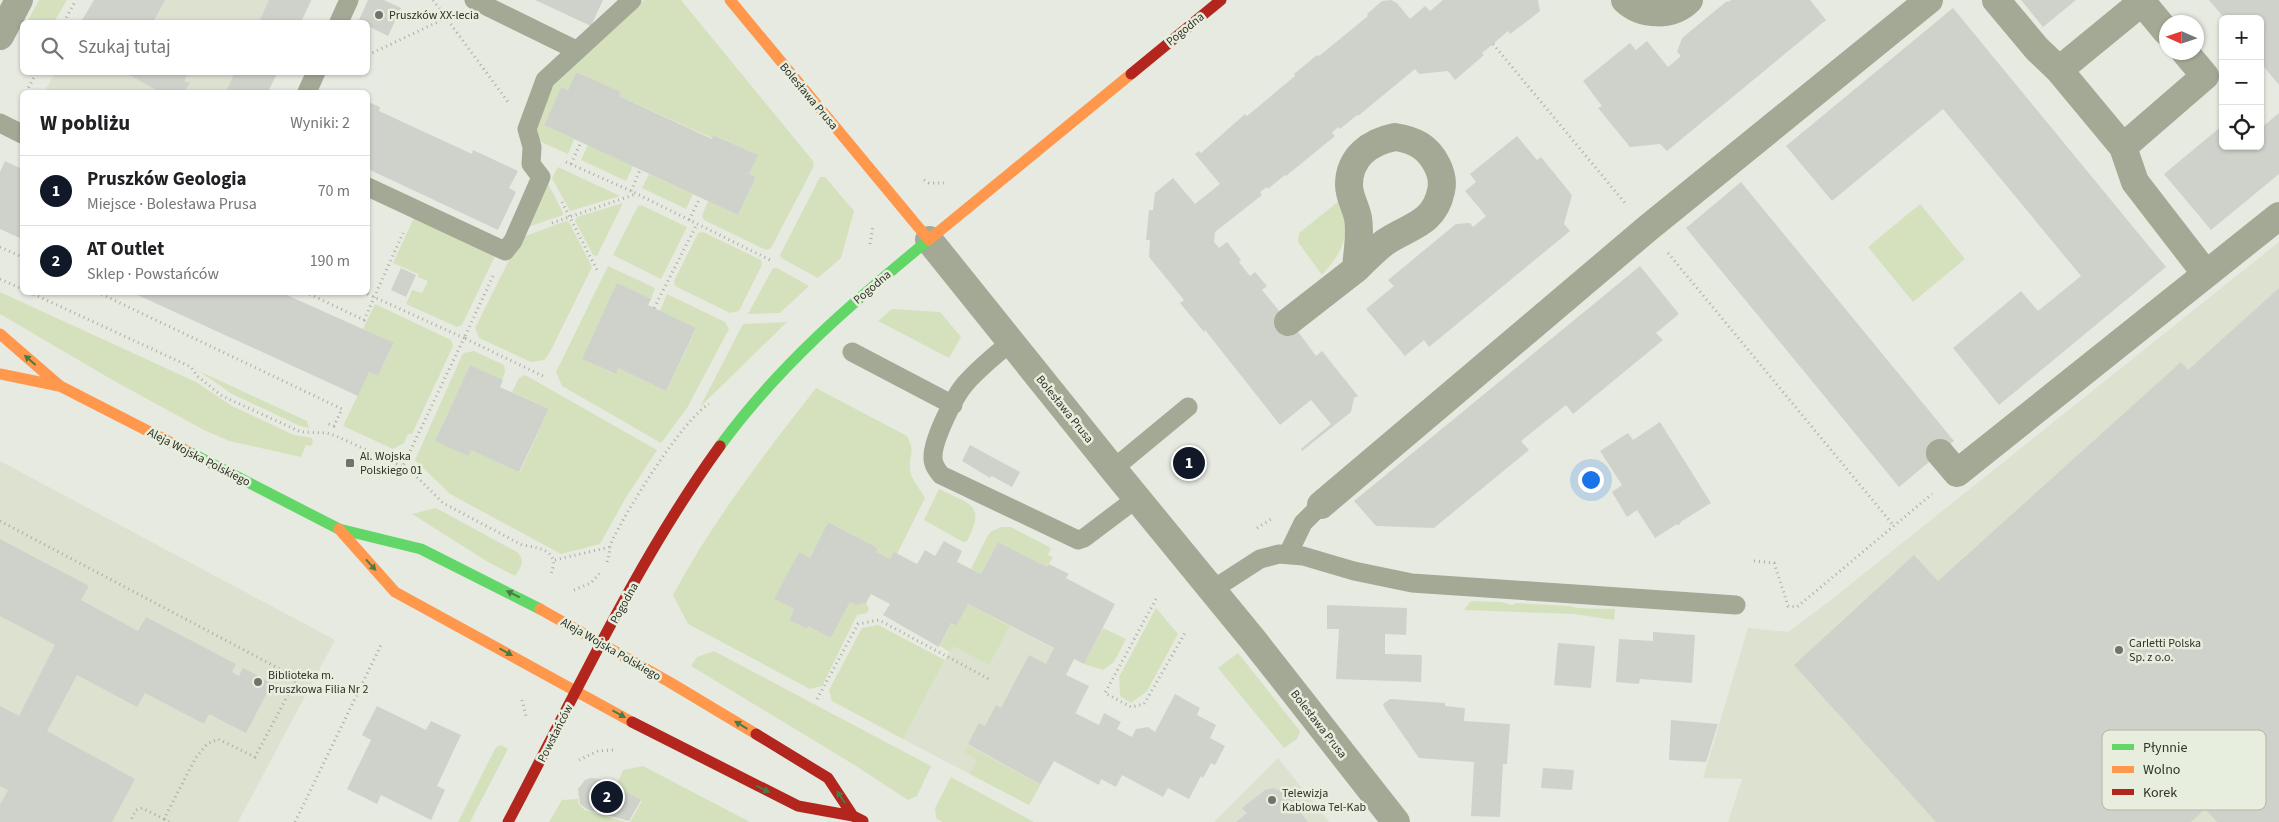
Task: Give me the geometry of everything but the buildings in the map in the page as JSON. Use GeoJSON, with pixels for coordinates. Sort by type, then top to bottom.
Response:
{"type":"FeatureCollection","features":[{"type":"Feature","properties":{"kind":"main road","name":"Bolesława Prusa"},"geometry":{"type":"LineString","coordinates":[[730,0],[929,240]]}},
{"type":"Feature","properties":{"kind":"main road","name":"Pogodna"},"geometry":{"type":"LineString","coordinates":[[602,643],[692,484],[721,443],[771,382],[824,328],[1221,0]]}},
{"type":"Feature","properties":{"kind":"main road","name":"Aleja Wojska Polskiego"},"geometry":{"type":"LineString","coordinates":[[0,334],[60,386],[339,528],[421,548],[530,603],[602,643],[828,778],[859,819]]}},
{"type":"Feature","properties":{"kind":"main road","name":"Aleja Wojska Polskiego"},"geometry":{"type":"LineString","coordinates":[[0,374],[60,386]]}},
{"type":"Feature","properties":{"kind":"main road","name":"Aleja Wojska Polskiego"},"geometry":{"type":"LineString","coordinates":[[339,528],[395,592],[647,730],[798,806],[859,819]]}},
{"type":"Feature","properties":{"kind":"main road","name":"Powstańców"},"geometry":{"type":"LineString","coordinates":[[508,822],[602,643]]}},
{"type":"Feature","properties":{"kind":"street"},"geometry":{"type":"LineString","coordinates":[[0,36],[19,0]]}},
{"type":"Feature","properties":{"kind":"street"},"geometry":{"type":"LineString","coordinates":[[1625,0],[1644,11],[1658,13],[1672,10],[1689,0]]}},
{"type":"Feature","properties":{"kind":"street"},"geometry":{"type":"LineString","coordinates":[[1321,505],[1648,228],[1929,0]]}},
{"type":"Feature","properties":{"kind":"street"},"geometry":{"type":"LineString","coordinates":[[1996,0],[2037,48],[2059,70],[2123,147],[2135,182],[2206,274]]}},
{"type":"Feature","properties":{"kind":"street"},"geometry":{"type":"LineString","coordinates":[[2059,70],[2142,2],[2159,23]]}},
{"type":"Feature","properties":{"kind":"street"},"geometry":{"type":"LineString","coordinates":[[2123,147],[2205,76],[2192,60]]}},
{"type":"Feature","properties":{"kind":"street"},"geometry":{"type":"LineString","coordinates":[[1288,322],[1356,269],[1386,242],[1418,225],[1430,215],[1439,201],[1442,186],[1440,170],[1433,156],[1422,146],[1410,140],[1395,137],[1381,140],[1368,146],[1358,156],[1352,169],[1349,185],[1358,219],[1356,269]]}},
{"type":"Feature","properties":{"kind":"street"},"geometry":{"type":"LineString","coordinates":[[1948,463],[2206,274],[2279,216]]}},
{"type":"Feature","properties":{"kind":"street","name":"Bolesława Prusa"},"geometry":{"type":"LineString","coordinates":[[929,240],[1212,590],[1396,822]]}},
{"type":"Feature","properties":{"kind":"lane"},"geometry":{"type":"LineString","coordinates":[[340,20],[349,0]]}},
{"type":"Feature","properties":{"kind":"lane"},"geometry":{"type":"LineString","coordinates":[[370,188],[505,251],[516,235],[541,177],[531,164],[529,138],[545,80],[632,0]]}},
{"type":"Feature","properties":{"kind":"lane"},"geometry":{"type":"LineString","coordinates":[[476,1],[576,50]]}},
{"type":"Feature","properties":{"kind":"lane"},"geometry":{"type":"LineString","coordinates":[[308,90],[315,75]]}},
{"type":"Feature","properties":{"kind":"lane"},"geometry":{"type":"LineString","coordinates":[[0,123],[20,133]]}},
{"type":"Feature","properties":{"kind":"lane"},"geometry":{"type":"LineString","coordinates":[[1011,342],[975,373],[964,386],[953,405],[934,448],[933,459],[935,467],[941,475],[1078,540],[1084,538],[1137,498]]}},
{"type":"Feature","properties":{"kind":"lane"},"geometry":{"type":"LineString","coordinates":[[852,352],[953,405]]}},
{"type":"Feature","properties":{"kind":"lane"},"geometry":{"type":"LineString","coordinates":[[1113,469],[1188,407]]}},
{"type":"Feature","properties":{"kind":"lane"},"geometry":{"type":"LineString","coordinates":[[1288,554],[1303,523],[1321,505]]}},
{"type":"Feature","properties":{"kind":"lane"},"geometry":{"type":"LineString","coordinates":[[1212,590],[1260,559],[1272,555],[1288,554],[1377,577],[1412,583],[1736,605]]}},
{"type":"Feature","properties":{"kind":"path"},"geometry":{"type":"LineString","coordinates":[[65,20],[76,0]]}},
{"type":"Feature","properties":{"kind":"path"},"geometry":{"type":"LineString","coordinates":[[433,0],[529,138],[571,164],[631,191],[770,260]]}},
{"type":"Feature","properties":{"kind":"path"},"geometry":{"type":"LineString","coordinates":[[370,54],[446,18],[476,1]]}},
{"type":"Feature","properties":{"kind":"path"},"geometry":{"type":"LineString","coordinates":[[1493,44],[1625,203]]}},
{"type":"Feature","properties":{"kind":"path"},"geometry":{"type":"LineString","coordinates":[[27,90],[35,75]]}},
{"type":"Feature","properties":{"kind":"path"},"geometry":{"type":"LineString","coordinates":[[571,164],[581,142]]}},
{"type":"Feature","properties":{"kind":"path"},"geometry":{"type":"LineString","coordinates":[[631,191],[640,170]]}},
{"type":"Feature","properties":{"kind":"path"},"geometry":{"type":"LineString","coordinates":[[516,235],[637,194]]}},
{"type":"Feature","properties":{"kind":"path"},"geometry":{"type":"LineString","coordinates":[[689,220],[700,198]]}},
{"type":"Feature","properties":{"kind":"path"},"geometry":{"type":"LineString","coordinates":[[560,199],[598,272]]}},
{"type":"Feature","properties":{"kind":"path"},"geometry":{"type":"LineString","coordinates":[[311,295],[364,320],[414,210]]}},
{"type":"Feature","properties":{"kind":"path"},"geometry":{"type":"LineString","coordinates":[[654,308],[697,224]]}},
{"type":"Feature","properties":{"kind":"path"},"geometry":{"type":"LineString","coordinates":[[1648,228],[1894,526]]}},
{"type":"Feature","properties":{"kind":"path"},"geometry":{"type":"LineString","coordinates":[[0,246],[20,256]]}},
{"type":"Feature","properties":{"kind":"path"},"geometry":{"type":"LineString","coordinates":[[403,466],[505,251]]}},
{"type":"Feature","properties":{"kind":"path"},"geometry":{"type":"LineString","coordinates":[[0,279],[20,288]]}},
{"type":"Feature","properties":{"kind":"path"},"geometry":{"type":"LineString","coordinates":[[35,295],[191,367],[197,376],[222,396],[301,432],[327,433],[343,438],[403,466],[410,470],[443,503],[522,545],[534,547],[550,554],[555,560],[549,579]]}},
{"type":"Feature","properties":{"kind":"path"},"geometry":{"type":"LineString","coordinates":[[103,295],[342,409],[334,426],[326,423]]}},
{"type":"Feature","properties":{"kind":"path"},"geometry":{"type":"LineString","coordinates":[[370,295],[545,377]]}},
{"type":"Feature","properties":{"kind":"path"},"geometry":{"type":"LineString","coordinates":[[567,591],[582,587],[597,578],[610,555],[610,547],[656,469],[698,410]]}},
{"type":"Feature","properties":{"kind":"path"},"geometry":{"type":"LineString","coordinates":[[1754,561],[1774,563],[1788,606],[1798,607],[1894,526],[1948,463]]}},
{"type":"Feature","properties":{"kind":"path"},"geometry":{"type":"LineString","coordinates":[[0,521],[297,678],[255,757],[218,739],[207,744],[195,759],[164,819]]}},
{"type":"Feature","properties":{"kind":"path"},"geometry":{"type":"LineString","coordinates":[[555,560],[610,547]]}},
{"type":"Feature","properties":{"kind":"path"},"geometry":{"type":"LineString","coordinates":[[1156,599],[1105,693],[1131,708],[1144,704],[1185,633]]}},
{"type":"Feature","properties":{"kind":"path"},"geometry":{"type":"LineString","coordinates":[[817,699],[858,624],[879,620],[989,680]]}},
{"type":"Feature","properties":{"kind":"path"},"geometry":{"type":"LineString","coordinates":[[295,822],[382,643]]}},
{"type":"Feature","properties":{"kind":"path"},"geometry":{"type":"LineString","coordinates":[[572,757],[578,760],[598,751],[621,750]]}},
{"type":"Feature","properties":{"kind":"path"},"geometry":{"type":"LineString","coordinates":[[130,822],[136,810],[142,808],[169,822]]}},
{"type":"Feature","properties":{"kind":"shaded area"},"geometry":{"type":"Polygon","coordinates":[[[94,0],[312,0],[302,20],[82,20],[94,0]]]}},
{"type":"Feature","properties":{"kind":"shaded area"},"geometry":{"type":"Polygon","coordinates":[[[54,75],[277,75],[269,90],[45,90],[54,75]]]}},
{"type":"Feature","properties":{"kind":"shaded area"},"geometry":{"type":"Polygon","coordinates":[[[2279,242],[2279,822],[1728,822],[1742,779],[1703,778],[1748,628],[1788,632],[1827,603],[2279,242]]]}},
{"type":"Feature","properties":{"kind":"shaded area"},"geometry":{"type":"Polygon","coordinates":[[[0,461],[335,640],[238,822],[0,822],[0,461]]]}},
{"type":"Feature","properties":{"kind":"shaded area"},"geometry":{"type":"Polygon","coordinates":[[[1010,626],[1074,659],[1066,675],[1089,686],[1052,765],[1029,805],[903,739],[953,645],[989,664],[1010,626]]]}},
{"type":"Feature","properties":{"kind":"shaded area"},"geometry":{"type":"Polygon","coordinates":[[[1278,758],[1329,822],[1214,822],[1278,758]]]}},
{"type":"Feature","properties":{"kind":"green space"},"geometry":{"type":"Polygon","coordinates":[[[39,0],[67,0],[55,20],[28,20],[39,0]]]}},
{"type":"Feature","properties":{"kind":"green space"},"geometry":{"type":"Polygon","coordinates":[[[644,0],[681,0],[813,161],[814,166],[771,248],[766,250],[704,220],[702,216],[708,201],[738,215],[756,177],[749,174],[757,155],[714,135],[712,138],[619,96],[620,92],[576,72],[568,90],[561,87],[544,125],[574,139],[568,154],[539,141],[536,119],[551,87],[644,0]]]}},
{"type":"Feature","properties":{"kind":"green space"},"geometry":{"type":"Polygon","coordinates":[[[588,145],[633,166],[626,181],[581,160],[588,145]]]}},
{"type":"Feature","properties":{"kind":"green space"},"geometry":{"type":"Polygon","coordinates":[[[558,167],[620,196],[570,211],[552,178],[558,167]]]}},
{"type":"Feature","properties":{"kind":"green space"},"geometry":{"type":"Polygon","coordinates":[[[649,174],[693,194],[686,209],[642,188],[649,174]]]}},
{"type":"Feature","properties":{"kind":"green space"},"geometry":{"type":"Polygon","coordinates":[[[820,177],[825,177],[854,211],[841,258],[818,278],[781,258],[780,255],[820,177]]]}},
{"type":"Feature","properties":{"kind":"green space"},"geometry":{"type":"Polygon","coordinates":[[[546,183],[549,185],[563,215],[528,227],[546,183]]]}},
{"type":"Feature","properties":{"kind":"green space"},"geometry":{"type":"Polygon","coordinates":[[[1339,201],[1345,223],[1344,241],[1336,258],[1322,275],[1298,242],[1299,233],[1339,201]]]}},
{"type":"Feature","properties":{"kind":"green space"},"geometry":{"type":"Polygon","coordinates":[[[623,203],[597,256],[593,255],[575,221],[577,217],[623,203]]]}},
{"type":"Feature","properties":{"kind":"green space"},"geometry":{"type":"Polygon","coordinates":[[[1920,204],[1965,259],[1913,302],[1868,247],[1920,204]]]}},
{"type":"Feature","properties":{"kind":"green space"},"geometry":{"type":"Polygon","coordinates":[[[641,205],[687,227],[661,279],[613,255],[638,206],[641,205]]]}},
{"type":"Feature","properties":{"kind":"green space"},"geometry":{"type":"Polygon","coordinates":[[[418,216],[495,256],[462,325],[457,327],[406,304],[412,290],[422,293],[428,281],[418,277],[418,274],[393,263],[413,220],[418,216]]]}},
{"type":"Feature","properties":{"kind":"green space"},"geometry":{"type":"Polygon","coordinates":[[[566,221],[569,222],[592,267],[549,354],[544,360],[531,362],[479,338],[475,328],[520,238],[566,221]]]}},
{"type":"Feature","properties":{"kind":"green space"},"geometry":{"type":"Polygon","coordinates":[[[703,232],[761,260],[762,265],[739,311],[730,313],[675,286],[674,281],[698,233],[703,232]]]}},
{"type":"Feature","properties":{"kind":"green space"},"geometry":{"type":"Polygon","coordinates":[[[608,266],[655,288],[651,299],[583,359],[615,374],[618,368],[666,391],[696,329],[660,311],[667,294],[725,322],[729,329],[687,408],[661,443],[562,386],[556,372],[608,266]]]}},
{"type":"Feature","properties":{"kind":"green space"},"geometry":{"type":"Polygon","coordinates":[[[773,268],[777,268],[809,286],[780,313],[748,314],[773,268]]]}},
{"type":"Feature","properties":{"kind":"green space"},"geometry":{"type":"Polygon","coordinates":[[[0,292],[196,382],[232,406],[294,435],[312,438],[313,444],[310,446],[306,445],[301,457],[229,441],[204,430],[116,382],[0,314],[0,292]]]}},
{"type":"Feature","properties":{"kind":"green space"},"geometry":{"type":"Polygon","coordinates":[[[375,304],[451,340],[453,346],[412,434],[408,434],[404,443],[393,449],[343,426],[369,372],[378,376],[394,344],[363,329],[375,304]]]}},
{"type":"Feature","properties":{"kind":"green space"},"geometry":{"type":"Polygon","coordinates":[[[892,309],[940,312],[961,337],[949,358],[878,321],[892,309]]]}},
{"type":"Feature","properties":{"kind":"green space"},"geometry":{"type":"Polygon","coordinates":[[[787,322],[700,407],[743,324],[787,322]]]}},
{"type":"Feature","properties":{"kind":"green space"},"geometry":{"type":"Polygon","coordinates":[[[474,351],[504,365],[505,372],[502,380],[470,365],[435,441],[471,450],[520,472],[549,409],[512,392],[519,378],[525,375],[657,450],[625,499],[600,544],[561,554],[450,494],[415,460],[463,353],[474,351]]]}},
{"type":"Feature","properties":{"kind":"green space"},"geometry":{"type":"Polygon","coordinates":[[[199,371],[307,421],[309,428],[300,426],[232,394],[199,371]]]}},
{"type":"Feature","properties":{"kind":"green space"},"geometry":{"type":"Polygon","coordinates":[[[816,388],[907,436],[911,448],[911,475],[925,498],[897,554],[890,559],[876,552],[878,548],[828,522],[810,558],[799,553],[775,599],[794,609],[789,620],[807,629],[808,626],[831,638],[850,602],[856,605],[866,603],[869,609],[867,613],[857,615],[822,686],[810,689],[688,624],[673,595],[722,514],[758,463],[816,388]]]}},
{"type":"Feature","properties":{"kind":"green space"},"geometry":{"type":"Polygon","coordinates":[[[939,489],[966,502],[975,512],[973,529],[967,541],[963,542],[924,520],[939,489]]]}},
{"type":"Feature","properties":{"kind":"green space"},"geometry":{"type":"Polygon","coordinates":[[[436,508],[517,552],[522,561],[521,567],[515,576],[488,562],[412,514],[436,508]]]}},
{"type":"Feature","properties":{"kind":"green space"},"geometry":{"type":"Polygon","coordinates":[[[1002,527],[1011,527],[1051,548],[1048,555],[1053,557],[1047,567],[998,542],[981,574],[971,569],[988,535],[1002,527]]]}},
{"type":"Feature","properties":{"kind":"green space"},"geometry":{"type":"Polygon","coordinates":[[[1471,601],[1501,602],[1512,605],[1517,603],[1615,609],[1614,620],[1573,614],[1464,610],[1471,601]]]}},
{"type":"Feature","properties":{"kind":"green space"},"geometry":{"type":"Polygon","coordinates":[[[968,604],[1010,626],[989,665],[953,646],[950,652],[940,646],[951,623],[955,626],[968,604]]]}},
{"type":"Feature","properties":{"kind":"green space"},"geometry":{"type":"Polygon","coordinates":[[[1156,608],[1178,634],[1147,691],[1131,703],[1120,696],[1119,677],[1156,608]]]}},
{"type":"Feature","properties":{"kind":"green space"},"geometry":{"type":"Polygon","coordinates":[[[878,625],[945,660],[903,739],[832,701],[829,690],[862,628],[878,625]]]}},
{"type":"Feature","properties":{"kind":"green space"},"geometry":{"type":"Polygon","coordinates":[[[1103,628],[1126,639],[1114,662],[1103,670],[1084,664],[1103,628]]]}},
{"type":"Feature","properties":{"kind":"green space"},"geometry":{"type":"Polygon","coordinates":[[[714,651],[931,766],[917,796],[908,800],[856,766],[691,666],[697,657],[714,651]]]}},
{"type":"Feature","properties":{"kind":"green space"},"geometry":{"type":"Polygon","coordinates":[[[1238,653],[1300,731],[1297,739],[1284,748],[1218,668],[1238,653]]]}},
{"type":"Feature","properties":{"kind":"green space"},"geometry":{"type":"Polygon","coordinates":[[[501,745],[508,749],[470,822],[458,822],[496,747],[501,745]]]}},
{"type":"Feature","properties":{"kind":"green space"},"geometry":{"type":"Polygon","coordinates":[[[968,746],[1040,785],[1029,805],[970,774],[977,760],[964,752],[968,746]]]}},
{"type":"Feature","properties":{"kind":"green space"},"geometry":{"type":"Polygon","coordinates":[[[643,766],[750,822],[630,822],[642,801],[616,787],[623,770],[643,766]]]}},
{"type":"Feature","properties":{"kind":"green space"},"geometry":{"type":"Polygon","coordinates":[[[951,777],[1034,822],[942,822],[936,818],[935,808],[951,777]]]}},
{"type":"Feature","properties":{"kind":"green space"},"geometry":{"type":"Polygon","coordinates":[[[578,799],[579,805],[585,810],[626,822],[549,822],[562,800],[578,799]]]}},
{"type":"Feature","properties":{"kind":"traffic: fast"},"geometry":{"type":"LineString","coordinates":[[720,446],[743,416],[792,361],[846,310],[931,238]]}},
{"type":"Feature","properties":{"kind":"traffic: fast"},"geometry":{"type":"LineString","coordinates":[[189,452],[339,529],[421,549],[540,609]]}},
{"type":"Feature","properties":{"kind":"traffic: slow"},"geometry":{"type":"LineString","coordinates":[[730,0],[929,240]]}},
{"type":"Feature","properties":{"kind":"traffic: slow"},"geometry":{"type":"LineString","coordinates":[[931,238],[1131,74]]}},
{"type":"Feature","properties":{"kind":"traffic: slow"},"geometry":{"type":"LineString","coordinates":[[0,334],[60,386],[189,452]]}},
{"type":"Feature","properties":{"kind":"traffic: slow"},"geometry":{"type":"LineString","coordinates":[[0,374],[59,386]]}},
{"type":"Feature","properties":{"kind":"traffic: slow"},"geometry":{"type":"LineString","coordinates":[[339,529],[395,592],[632,722]]}},
{"type":"Feature","properties":{"kind":"traffic: slow"},"geometry":{"type":"LineString","coordinates":[[540,609],[671,683],[756,734]]}},
{"type":"Feature","properties":{"kind":"traffic: jam"},"geometry":{"type":"LineString","coordinates":[[1131,74],[1221,0]]}},
{"type":"Feature","properties":{"kind":"traffic: jam"},"geometry":{"type":"LineString","coordinates":[[508,822],[582,678],[634,583],[661,536],[720,446]]}},
{"type":"Feature","properties":{"kind":"traffic: jam"},"geometry":{"type":"LineString","coordinates":[[632,722],[798,806],[853,816],[863,821]]}},
{"type":"Feature","properties":{"kind":"traffic: jam"},"geometry":{"type":"LineString","coordinates":[[756,734],[828,778],[853,816]]}},
{"type":"Feature","properties":{"kind":"place","name":"Pruszków XX-lecia"},"geometry":{"type":"Point","coordinates":[379,15]}},
{"type":"Feature","properties":{"kind":"place","name":"Al. Wojska Polskiego 01"},"geometry":{"type":"Point","coordinates":[350,463]}},
{"type":"Feature","properties":{"kind":"place","name":"Pruszków Geologia"},"geometry":{"type":"Point","coordinates":[1189,463]}},
{"type":"Feature","properties":{"kind":"place","name":"Carletti Polska Sp. z o.o."},"geometry":{"type":"Point","coordinates":[2119,650]}},
{"type":"Feature","properties":{"kind":"place","name":"Biblioteka m. Pruszkowa Filia Nr 2"},"geometry":{"type":"Point","coordinates":[258,682]}},
{"type":"Feature","properties":{"kind":"place","name":"AT Outlet"},"geometry":{"type":"Point","coordinates":[607,797]}},
{"type":"Feature","properties":{"kind":"place","name":"Telewizja Kablowa Tel-Kab"},"geometry":{"type":"Point","coordinates":[1272,800]}}]}
